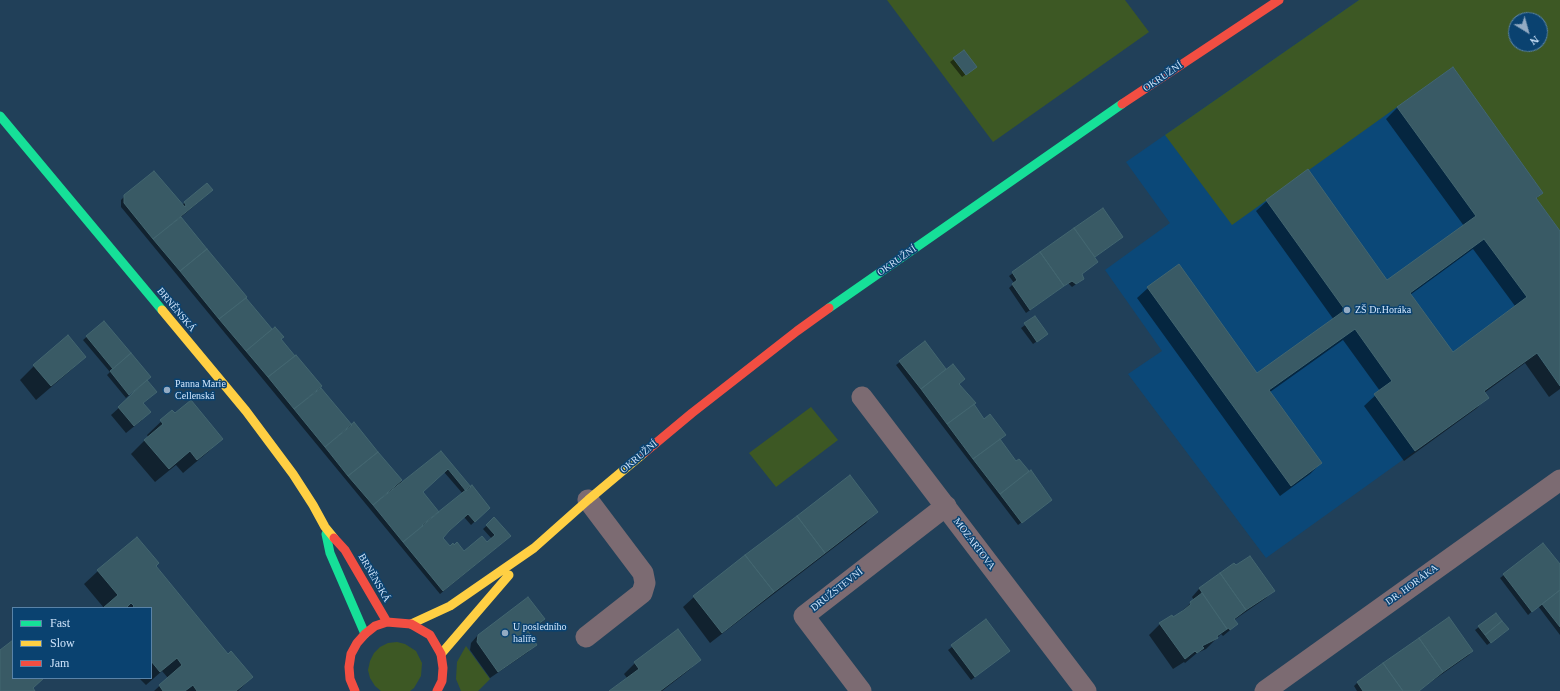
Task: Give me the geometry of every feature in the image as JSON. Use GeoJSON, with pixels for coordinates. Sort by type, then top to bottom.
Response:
{"type":"FeatureCollection","features":[{"type":"Feature","properties":{"kind":"street","name":"OKRUŽNÍ"},"geometry":{"type":"LineString","coordinates":[[441,654],[534,548],[588,500],[692,413],[797,331],[1123,104],[1279,0]]}},
{"type":"Feature","properties":{"kind":"street","name":"BRNĚNSKÁ"},"geometry":{"type":"LineString","coordinates":[[0,116],[246,411],[293,474],[325,527],[345,550],[387,622]]}},
{"type":"Feature","properties":{"kind":"street","name":"MOZARTOVA"},"geometry":{"type":"LineString","coordinates":[[862,397],[1086,691]]}},
{"type":"Feature","properties":{"kind":"street","name":"DR. HORÁKA"},"geometry":{"type":"LineString","coordinates":[[1265,691],[1559,482]]}},
{"type":"Feature","properties":{"kind":"street"},"geometry":{"type":"LineString","coordinates":[[586,637],[642,593],[645,583],[643,573],[588,500]]}},
{"type":"Feature","properties":{"kind":"street","name":"DRUŽSTEVNÍ"},"geometry":{"type":"LineString","coordinates":[[862,691],[804,616],[946,506]]}},
{"type":"Feature","properties":{"kind":"street","name":"BRNĚNSKÁ"},"geometry":{"type":"LineString","coordinates":[[325,527],[330,553],[365,634]]}},
{"type":"Feature","properties":{"kind":"street","name":"OKRUŽNÍ"},"geometry":{"type":"LineString","coordinates":[[412,624],[450,606],[534,548]]}},
{"type":"Feature","properties":{"kind":"street"},"geometry":{"type":"LineString","coordinates":[[349,687],[349,667],[351,654],[356,643],[375,626],[387,622],[399,622],[412,624],[430,635],[441,654],[443,668],[442,681],[437,691]]}},
{"type":"Feature","properties":{"kind":"street"},"geometry":{"type":"LineString","coordinates":[[442,681],[449,691]]}},
{"type":"Feature","properties":{"kind":"shaded area","name":"ZŠ Dr.Horáka"},"geometry":{"type":"Polygon","coordinates":[[[1359,0],[1560,0],[1560,386],[1536,353],[1484,391],[1489,398],[1266,558],[1128,374],[1162,351],[1105,270],[1170,223],[1126,162],[1359,0]]]}},
{"type":"Feature","properties":{"kind":"green space"},"geometry":{"type":"Polygon","coordinates":[[[887,0],[1125,0],[1149,32],[993,142],[887,0]]]}},
{"type":"Feature","properties":{"kind":"green space"},"geometry":{"type":"Polygon","coordinates":[[[1359,0],[1560,0],[1560,231],[1536,198],[1543,193],[1453,67],[1232,225],[1165,135],[1359,0]]]}},
{"type":"Feature","properties":{"kind":"green space"},"geometry":{"type":"Polygon","coordinates":[[[811,407],[838,440],[776,487],[749,453],[811,407]]]}},
{"type":"Feature","properties":{"kind":"green space"},"geometry":{"type":"Polygon","coordinates":[[[397,642],[405,644],[416,651],[422,663],[421,676],[414,688],[410,691],[381,691],[375,686],[370,678],[368,670],[370,661],[374,653],[380,647],[388,643],[397,642]]]}},
{"type":"Feature","properties":{"kind":"green space"},"geometry":{"type":"Polygon","coordinates":[[[466,646],[490,679],[478,691],[461,691],[456,679],[457,662],[466,646]]]}},
{"type":"Feature","properties":{"kind":"building"},"geometry":{"type":"Polygon","coordinates":[[[964,50],[977,67],[966,75],[953,58],[964,50]]]}},
{"type":"Feature","properties":{"kind":"building"},"geometry":{"type":"Polygon","coordinates":[[[1453,67],[1543,193],[1536,198],[1560,231],[1560,386],[1537,353],[1484,391],[1489,398],[1415,451],[1374,394],[1392,381],[1355,329],[1269,390],[1322,463],[1291,486],[1147,287],[1179,264],[1257,373],[1345,310],[1266,200],[1308,169],[1387,280],[1476,216],[1397,107],[1453,67]],[[1484,239],[1410,293],[1453,352],[1527,297],[1484,239]]]}},
{"type":"Feature","properties":{"kind":"building"},"geometry":{"type":"Polygon","coordinates":[[[154,171],[185,207],[186,205],[184,202],[207,183],[213,190],[153,239],[124,203],[124,195],[154,171]]]}},
{"type":"Feature","properties":{"kind":"building"},"geometry":{"type":"Polygon","coordinates":[[[1103,208],[1123,237],[1095,257],[1074,228],[1103,208]]]}},
{"type":"Feature","properties":{"kind":"building"},"geometry":{"type":"Polygon","coordinates":[[[181,217],[207,249],[180,271],[153,239],[181,217]]]}},
{"type":"Feature","properties":{"kind":"building"},"geometry":{"type":"Polygon","coordinates":[[[1074,228],[1098,262],[1082,274],[1084,279],[1076,284],[1072,281],[1064,286],[1040,252],[1074,228]]]}},
{"type":"Feature","properties":{"kind":"building"},"geometry":{"type":"Polygon","coordinates":[[[207,249],[247,297],[219,319],[180,271],[207,249]]]}},
{"type":"Feature","properties":{"kind":"building"},"geometry":{"type":"Polygon","coordinates":[[[1040,252],[1064,286],[1030,310],[1012,284],[1017,280],[1012,272],[1040,252]]]}},
{"type":"Feature","properties":{"kind":"building"},"geometry":{"type":"Polygon","coordinates":[[[246,298],[272,329],[246,351],[219,319],[246,298]]]}},
{"type":"Feature","properties":{"kind":"building"},"geometry":{"type":"Polygon","coordinates":[[[1035,316],[1048,334],[1037,342],[1024,323],[1035,316]]]}},
{"type":"Feature","properties":{"kind":"building"},"geometry":{"type":"Polygon","coordinates":[[[104,321],[131,353],[113,369],[86,336],[104,321]]]}},
{"type":"Feature","properties":{"kind":"building"},"geometry":{"type":"Polygon","coordinates":[[[275,327],[284,337],[281,339],[295,356],[268,377],[246,351],[275,327]]]}},
{"type":"Feature","properties":{"kind":"building"},"geometry":{"type":"Polygon","coordinates":[[[68,335],[86,357],[51,386],[33,365],[68,335]]]}},
{"type":"Feature","properties":{"kind":"building"},"geometry":{"type":"Polygon","coordinates":[[[925,341],[946,369],[921,389],[899,361],[925,341]]]}},
{"type":"Feature","properties":{"kind":"building"},"geometry":{"type":"Polygon","coordinates":[[[131,353],[151,377],[129,395],[110,371],[131,353]]]}},
{"type":"Feature","properties":{"kind":"building"},"geometry":{"type":"Polygon","coordinates":[[[296,355],[322,386],[294,409],[268,377],[296,355]]]}},
{"type":"Feature","properties":{"kind":"building"},"geometry":{"type":"Polygon","coordinates":[[[953,364],[965,379],[959,384],[976,403],[947,424],[921,389],[953,364]]]}},
{"type":"Feature","properties":{"kind":"building"},"geometry":{"type":"Polygon","coordinates":[[[147,380],[157,392],[143,403],[151,412],[134,426],[118,407],[147,380]]]}},
{"type":"Feature","properties":{"kind":"building"},"geometry":{"type":"Polygon","coordinates":[[[321,388],[352,425],[325,447],[294,409],[321,388]]]}},
{"type":"Feature","properties":{"kind":"building"},"geometry":{"type":"Polygon","coordinates":[[[191,400],[223,439],[197,460],[190,451],[169,469],[144,440],[163,424],[160,420],[172,410],[175,413],[191,400]]]}},
{"type":"Feature","properties":{"kind":"building"},"geometry":{"type":"Polygon","coordinates":[[[974,404],[984,419],[990,414],[1006,435],[973,459],[947,424],[974,404]]]}},
{"type":"Feature","properties":{"kind":"building"},"geometry":{"type":"Polygon","coordinates":[[[354,422],[378,452],[348,476],[325,447],[354,422]]]}},
{"type":"Feature","properties":{"kind":"building"},"geometry":{"type":"Polygon","coordinates":[[[1000,439],[1016,461],[1019,459],[1029,471],[1000,494],[973,459],[1000,439]]]}},
{"type":"Feature","properties":{"kind":"building"},"geometry":{"type":"Polygon","coordinates":[[[441,451],[471,487],[466,491],[448,469],[423,492],[439,512],[403,542],[373,505],[441,451]]]}},
{"type":"Feature","properties":{"kind":"building"},"geometry":{"type":"Polygon","coordinates":[[[378,452],[402,480],[373,505],[348,476],[378,452]]]}},
{"type":"Feature","properties":{"kind":"building"},"geometry":{"type":"Polygon","coordinates":[[[1031,470],[1052,500],[1022,523],[1000,494],[1031,470]]]}},
{"type":"Feature","properties":{"kind":"building"},"geometry":{"type":"Polygon","coordinates":[[[850,475],[878,512],[825,553],[797,516],[850,475]]]}},
{"type":"Feature","properties":{"kind":"building"},"geometry":{"type":"Polygon","coordinates":[[[472,485],[490,508],[475,522],[468,514],[443,538],[450,546],[457,542],[464,551],[482,536],[487,542],[495,535],[486,525],[494,517],[511,536],[443,591],[403,542],[472,485]]]}},
{"type":"Feature","properties":{"kind":"building"},"geometry":{"type":"Polygon","coordinates":[[[797,516],[825,553],[774,592],[745,555],[797,516]]]}},
{"type":"Feature","properties":{"kind":"building"},"geometry":{"type":"Polygon","coordinates":[[[137,537],[159,563],[156,566],[228,654],[231,651],[253,677],[236,691],[197,691],[193,685],[185,691],[163,691],[159,685],[182,665],[177,658],[160,672],[152,662],[152,607],[133,607],[134,606],[131,603],[127,607],[104,607],[118,595],[97,570],[137,537]]]}},
{"type":"Feature","properties":{"kind":"building"},"geometry":{"type":"Polygon","coordinates":[[[1543,543],[1560,564],[1560,590],[1532,612],[1503,574],[1543,543]]]}},
{"type":"Feature","properties":{"kind":"building"},"geometry":{"type":"Polygon","coordinates":[[[745,555],[774,592],[722,633],[693,596],[745,555]]]}},
{"type":"Feature","properties":{"kind":"building"},"geometry":{"type":"Polygon","coordinates":[[[1250,556],[1275,591],[1246,610],[1220,573],[1234,563],[1236,565],[1250,556]]]}},
{"type":"Feature","properties":{"kind":"building"},"geometry":{"type":"Polygon","coordinates":[[[1220,573],[1246,610],[1234,619],[1238,624],[1230,630],[1229,628],[1227,629],[1199,588],[1220,573]]]}},
{"type":"Feature","properties":{"kind":"building"},"geometry":{"type":"Polygon","coordinates":[[[1560,590],[1560,627],[1542,604],[1560,590]]]}},
{"type":"Feature","properties":{"kind":"building"},"geometry":{"type":"Polygon","coordinates":[[[1202,593],[1227,629],[1217,636],[1218,638],[1202,646],[1204,648],[1197,653],[1195,651],[1185,659],[1159,623],[1184,610],[1191,604],[1190,602],[1202,593]]]}},
{"type":"Feature","properties":{"kind":"building","name":"U posledního halíře"},"geometry":{"type":"Polygon","coordinates":[[[528,597],[545,619],[528,631],[537,645],[498,672],[477,642],[478,635],[528,597]]]}},
{"type":"Feature","properties":{"kind":"building"},"geometry":{"type":"Polygon","coordinates":[[[1496,613],[1502,621],[1485,635],[1478,626],[1496,613]]]}},
{"type":"Feature","properties":{"kind":"building"},"geometry":{"type":"Polygon","coordinates":[[[1449,617],[1473,651],[1443,672],[1419,638],[1449,617]]]}},
{"type":"Feature","properties":{"kind":"building"},"geometry":{"type":"Polygon","coordinates":[[[986,619],[1010,651],[975,677],[951,645],[986,619]]]}},
{"type":"Feature","properties":{"kind":"building"},"geometry":{"type":"Polygon","coordinates":[[[1502,621],[1509,629],[1491,643],[1485,635],[1502,621]]]}},
{"type":"Feature","properties":{"kind":"building"},"geometry":{"type":"Polygon","coordinates":[[[678,629],[701,660],[660,691],[609,691],[639,669],[634,662],[678,629]]]}},
{"type":"Feature","properties":{"kind":"building"},"geometry":{"type":"Polygon","coordinates":[[[1419,638],[1443,672],[1419,691],[1403,691],[1383,663],[1419,638]]]}},
{"type":"Feature","properties":{"kind":"building"},"geometry":{"type":"Polygon","coordinates":[[[12,641],[12,679],[43,679],[33,688],[35,691],[0,691],[0,650],[12,641]]]}},
{"type":"Feature","properties":{"kind":"building"},"geometry":{"type":"Polygon","coordinates":[[[1383,663],[1403,691],[1363,691],[1357,682],[1383,663]]]}},
{"type":"Feature","properties":{"kind":"traffic: fast"},"geometry":{"type":"LineString","coordinates":[[829,308],[1122,104]]}},
{"type":"Feature","properties":{"kind":"traffic: fast"},"geometry":{"type":"LineString","coordinates":[[0,116],[162,310]]}},
{"type":"Feature","properties":{"kind":"traffic: fast"},"geometry":{"type":"LineString","coordinates":[[326,534],[330,553],[365,634]]}},
{"type":"Feature","properties":{"kind":"traffic: slow"},"geometry":{"type":"LineString","coordinates":[[162,310],[246,411],[293,474],[325,527],[334,538]]}},
{"type":"Feature","properties":{"kind":"traffic: slow"},"geometry":{"type":"LineString","coordinates":[[411,624],[450,606],[534,548],[644,453]]}},
{"type":"Feature","properties":{"kind":"traffic: slow"},"geometry":{"type":"LineString","coordinates":[[441,654],[509,575]]}},
{"type":"Feature","properties":{"kind":"traffic: jam"},"geometry":{"type":"LineString","coordinates":[[1122,104],[1279,0]]}},
{"type":"Feature","properties":{"kind":"traffic: jam"},"geometry":{"type":"LineString","coordinates":[[644,453],[692,413],[797,331],[829,308]]}},
{"type":"Feature","properties":{"kind":"traffic: jam"},"geometry":{"type":"LineString","coordinates":[[334,538],[345,550],[387,622]]}},
{"type":"Feature","properties":{"kind":"traffic: jam"},"geometry":{"type":"LineString","coordinates":[[355,691],[350,679],[349,667],[351,654],[357,643],[365,634],[375,626],[387,622],[411,624],[430,635],[441,654],[443,668],[442,681],[437,691]]}},
{"type":"Feature","properties":{"kind":"place","name":"ZŠ Dr.Horáka"},"geometry":{"type":"Point","coordinates":[1347,310]}},
{"type":"Feature","properties":{"kind":"place","name":"Panna Marie Cellenská"},"geometry":{"type":"Point","coordinates":[167,390]}},
{"type":"Feature","properties":{"kind":"place","name":"U posledního halíře"},"geometry":{"type":"Point","coordinates":[505,633]}}]}
